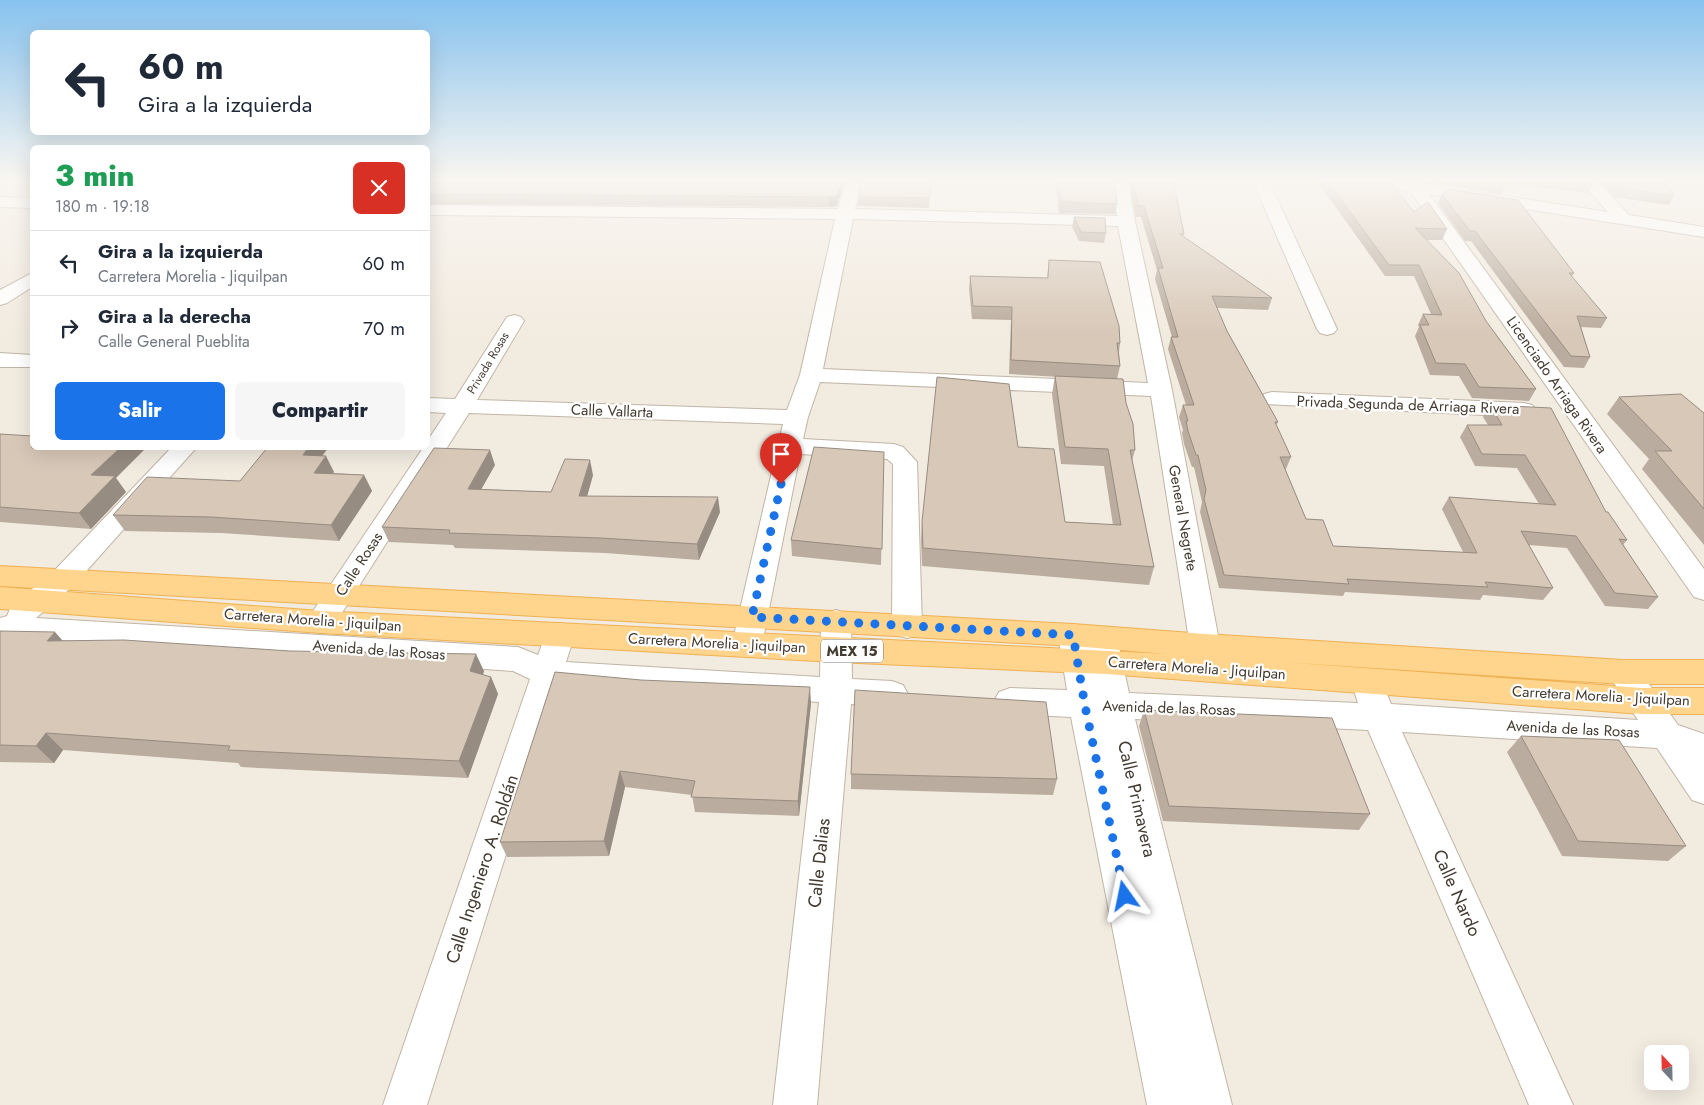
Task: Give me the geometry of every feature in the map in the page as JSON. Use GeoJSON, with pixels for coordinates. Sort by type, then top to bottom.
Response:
{"type":"FeatureCollection","features":[{"type":"Feature","properties":{"kind":"main road","name":"Carretera Morelia - Jiquilpan"},"geometry":{"type":"LineString","coordinates":[[0,576],[339,596],[835,636],[1090,649],[1205,646],[1623,672],[1704,672]]}},
{"type":"Feature","properties":{"kind":"main road","name":"Carretera Morelia - Jiquilpan"},"geometry":{"type":"LineString","coordinates":[[2,620],[36,600],[321,622],[560,634],[749,630]]}},
{"type":"Feature","properties":{"kind":"main road","name":"Carretera Morelia - Jiquilpan"},"geometry":{"type":"LineString","coordinates":[[835,636],[907,627],[1366,681],[1642,701],[1704,701]]}},
{"type":"Feature","properties":{"kind":"street"},"geometry":{"type":"LineString","coordinates":[[749,630],[796,417],[811,375],[842,231]]}},
{"type":"Feature","properties":{"kind":"street","name":"General Negrete"},"geometry":{"type":"LineString","coordinates":[[1128,231],[1161,390],[1205,646]]}},
{"type":"Feature","properties":{"kind":"street"},"geometry":{"type":"LineString","coordinates":[[1283,231],[1327,330]]}},
{"type":"Feature","properties":{"kind":"street","name":"Licenciado Arriaga Rivera"},"geometry":{"type":"LineString","coordinates":[[1447,231],[1575,412],[1704,590]]}},
{"type":"Feature","properties":{"kind":"street"},"geometry":{"type":"LineString","coordinates":[[0,299],[30,279]]}},
{"type":"Feature","properties":{"kind":"street","name":"Privada Rosas"},"geometry":{"type":"LineString","coordinates":[[462,406],[514,320]]}},
{"type":"Feature","properties":{"kind":"street"},"geometry":{"type":"LineString","coordinates":[[0,360],[30,361]]}},
{"type":"Feature","properties":{"kind":"street"},"geometry":{"type":"LineString","coordinates":[[811,375],[1161,390]]}},
{"type":"Feature","properties":{"kind":"street","name":"Privada Segunda de Arriaga Rivera"},"geometry":{"type":"LineString","coordinates":[[1272,400],[1575,412]]}},
{"type":"Feature","properties":{"kind":"street","name":"Calle Vallarta"},"geometry":{"type":"LineString","coordinates":[[430,405],[796,417]]}},
{"type":"Feature","properties":{"kind":"street","name":"Calle Rosas"},"geometry":{"type":"LineString","coordinates":[[321,622],[462,406]]}},
{"type":"Feature","properties":{"kind":"street"},"geometry":{"type":"LineString","coordinates":[[790,446],[894,452],[905,462],[907,627]]}},
{"type":"Feature","properties":{"kind":"street"},"geometry":{"type":"LineString","coordinates":[[36,600],[63,579],[182,450]]}},
{"type":"Feature","properties":{"kind":"street","name":"Avenida de las Rosas"},"geometry":{"type":"LineString","coordinates":[[2,620],[518,659],[546,673],[916,696]]}},
{"type":"Feature","properties":{"kind":"street","name":"Calle Ingeniero A. Roldán"},"geometry":{"type":"LineString","coordinates":[[405,1105],[560,634]]}},
{"type":"Feature","properties":{"kind":"street","name":"Calle Dalias"},"geometry":{"type":"LineString","coordinates":[[795,1105],[836,691],[835,636]]}},
{"type":"Feature","properties":{"kind":"street","name":"Calle Primavera"},"geometry":{"type":"LineString","coordinates":[[1090,649],[1169,1105]]}},
{"type":"Feature","properties":{"kind":"street"},"geometry":{"type":"LineString","coordinates":[[1623,672],[1704,789]]}},
{"type":"Feature","properties":{"kind":"street","name":"Calle Nardo"},"geometry":{"type":"LineString","coordinates":[[1366,681],[1379,717],[1551,1105]]}},
{"type":"Feature","properties":{"kind":"street","name":"Avenida de las Rosas"},"geometry":{"type":"LineString","coordinates":[[986,700],[1379,717],[1666,734],[1704,748]]}},
{"type":"Feature","properties":{"kind":"street","name":"Calle Primavera"},"geometry":{"type":"LineString","coordinates":[[1100,705],[1210,1105]]}},
{"type":"Feature","properties":{"kind":"building"},"geometry":{"type":"Polygon","coordinates":[[[1080,231],[1106,231],[1106,233],[1080,231]]]}},
{"type":"Feature","properties":{"kind":"building"},"geometry":{"type":"Polygon","coordinates":[[[1152,231],[1183,231],[1184,234],[1180,234],[1272,298],[1212,296],[1227,331],[1278,422],[1275,422],[1291,457],[1280,457],[1306,519],[1323,520],[1333,546],[1477,553],[1449,497],[1556,505],[1525,455],[1482,454],[1467,425],[1502,425],[1490,405],[1551,408],[1606,512],[1608,512],[1627,540],[1619,539],[1658,597],[1615,593],[1576,536],[1521,531],[1553,588],[1485,582],[1488,587],[1347,579],[1349,584],[1224,575],[1204,499],[1206,490],[1198,455],[1196,455],[1186,421],[1188,421],[1183,405],[1194,405],[1171,337],[1178,337],[1158,268],[1163,268],[1152,231]]]}},
{"type":"Feature","properties":{"kind":"building"},"geometry":{"type":"Polygon","coordinates":[[[1364,231],[1418,231],[1459,273],[1486,321],[1536,389],[1479,387],[1465,364],[1436,363],[1420,325],[1429,325],[1423,314],[1442,315],[1419,265],[1389,265],[1364,231]]]}},
{"type":"Feature","properties":{"kind":"building"},"geometry":{"type":"Polygon","coordinates":[[[1470,231],[1541,231],[1574,273],[1569,273],[1607,318],[1577,316],[1590,357],[1571,356],[1475,231],[1470,231]]]}},
{"type":"Feature","properties":{"kind":"building"},"geometry":{"type":"Polygon","coordinates":[[[1049,260],[1100,262],[1119,326],[1120,343],[1117,343],[1120,366],[1011,360],[1012,307],[973,306],[970,276],[1048,278],[1049,260]]]}},
{"type":"Feature","properties":{"kind":"building"},"geometry":{"type":"Polygon","coordinates":[[[1055,376],[1123,379],[1126,403],[1133,424],[1135,450],[1130,450],[1154,567],[923,548],[922,522],[937,377],[1009,384],[1018,447],[1054,449],[1065,522],[1121,525],[1108,449],[1065,447],[1055,376]]]}},
{"type":"Feature","properties":{"kind":"building"},"geometry":{"type":"Polygon","coordinates":[[[1681,394],[1704,413],[1704,509],[1655,451],[1672,451],[1619,397],[1681,394]]]}},
{"type":"Feature","properties":{"kind":"building"},"geometry":{"type":"Polygon","coordinates":[[[0,434],[30,436],[30,450],[118,450],[91,475],[115,476],[79,513],[0,507],[0,434]]]}},
{"type":"Feature","properties":{"kind":"building"},"geometry":{"type":"Polygon","coordinates":[[[814,447],[884,452],[882,549],[791,540],[814,447]]]}},
{"type":"Feature","properties":{"kind":"building"},"geometry":{"type":"Polygon","coordinates":[[[434,448],[490,450],[468,489],[551,492],[565,459],[590,460],[579,496],[718,497],[697,544],[601,538],[449,533],[450,530],[382,527],[434,448]]]}},
{"type":"Feature","properties":{"kind":"building"},"geometry":{"type":"Polygon","coordinates":[[[265,450],[307,450],[303,455],[326,456],[314,473],[364,475],[331,525],[211,517],[113,515],[147,477],[240,481],[265,450]]]}},
{"type":"Feature","properties":{"kind":"building"},"geometry":{"type":"Polygon","coordinates":[[[0,631],[55,632],[47,641],[124,640],[290,651],[476,654],[470,671],[491,677],[459,761],[228,750],[230,746],[46,733],[36,746],[0,745],[0,631]]]}},
{"type":"Feature","properties":{"kind":"building"},"geometry":{"type":"Polygon","coordinates":[[[555,672],[641,680],[810,687],[798,801],[691,797],[695,781],[620,771],[604,841],[500,842],[555,672]]]}},
{"type":"Feature","properties":{"kind":"building"},"geometry":{"type":"Polygon","coordinates":[[[855,690],[1046,702],[1057,779],[851,774],[855,690]]]}},
{"type":"Feature","properties":{"kind":"building"},"geometry":{"type":"Polygon","coordinates":[[[1144,710],[1332,718],[1370,814],[1169,806],[1144,710]]]}},
{"type":"Feature","properties":{"kind":"building"},"geometry":{"type":"Polygon","coordinates":[[[1521,736],[1619,740],[1686,846],[1578,841],[1521,736]]]}},
{"type":"Feature","properties":{"kind":"route"},"geometry":{"type":"LineString","coordinates":[[781,484],[752,617],[1073,635],[1085,706],[1125,896]]}}]}
